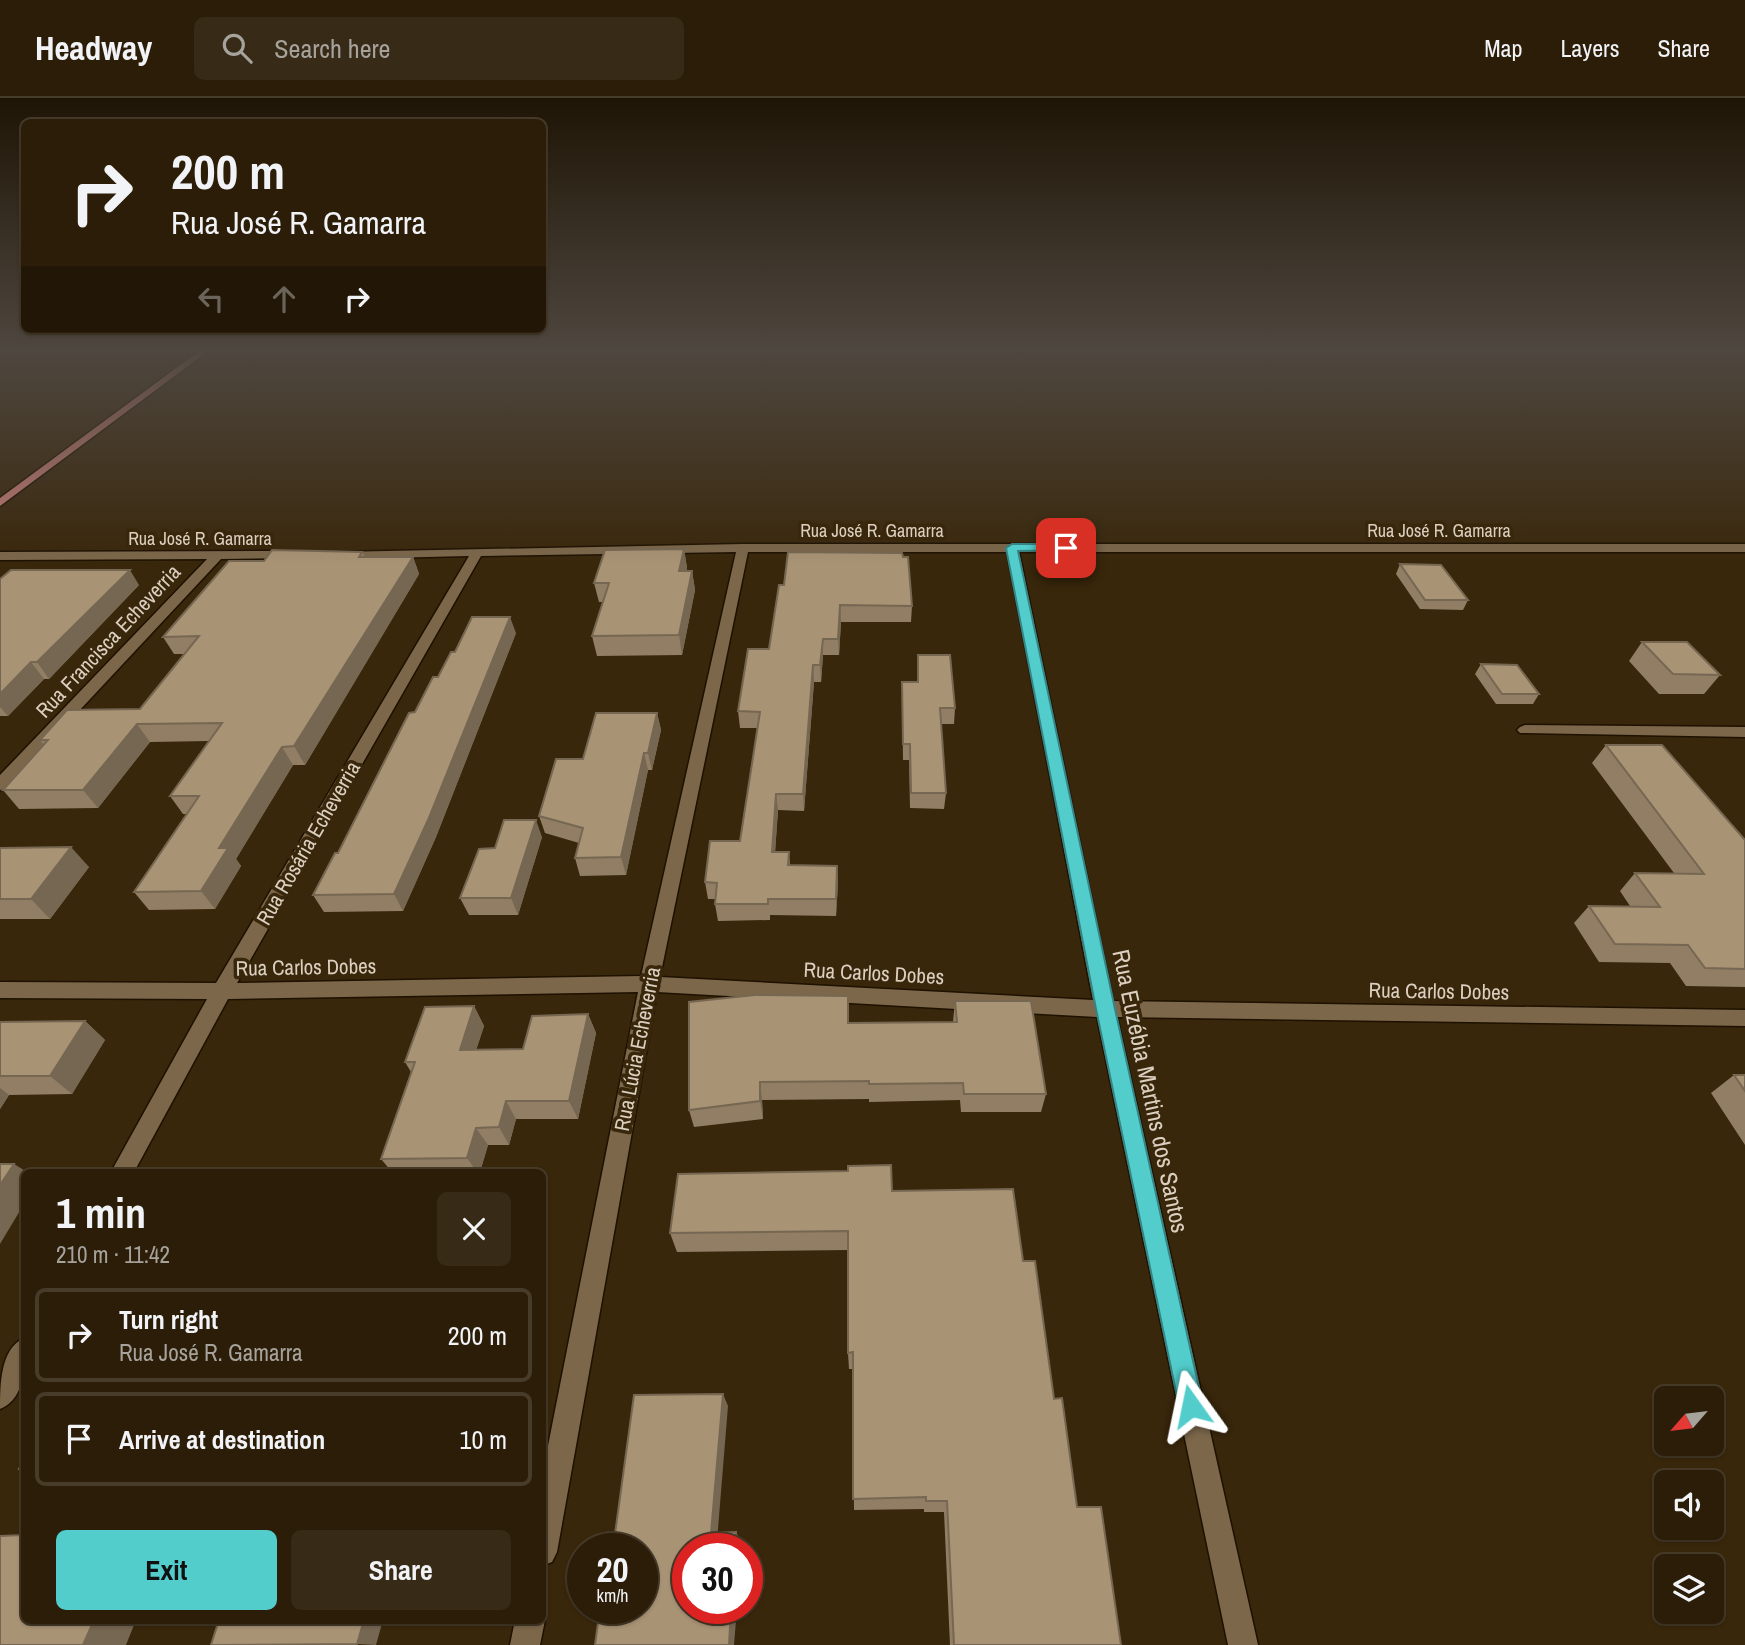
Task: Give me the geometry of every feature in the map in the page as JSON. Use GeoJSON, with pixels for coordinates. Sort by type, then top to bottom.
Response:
{"type":"FeatureCollection","features":[{"type":"Feature","properties":{"kind":"main road"},"geometry":{"type":"LineString","coordinates":[[0,503],[110,421]]}},
{"type":"Feature","properties":{"kind":"street","name":"Rua José R. Gamarra"},"geometry":{"type":"LineString","coordinates":[[327,555],[743,548],[1745,548]]}},
{"type":"Feature","properties":{"kind":"street","name":"Rua Lúcia Echeverria"},"geometry":{"type":"LineString","coordinates":[[546,1531],[649,984],[743,548]]}},
{"type":"Feature","properties":{"kind":"street","name":"Rua Euzébia Martins dos Santos"},"geometry":{"type":"LineString","coordinates":[[1012,548],[1105,1009],[1243,1645]]}},
{"type":"Feature","properties":{"kind":"street","name":"Rua Rosária Echeverria"},"geometry":{"type":"LineString","coordinates":[[124,1169],[222,991],[477,553]]}},
{"type":"Feature","properties":{"kind":"street","name":"Rua José R. Gamarra"},"geometry":{"type":"LineString","coordinates":[[0,556],[299,555]]}},
{"type":"Feature","properties":{"kind":"street","name":"Rua Francisca Echeverria"},"geometry":{"type":"LineString","coordinates":[[0,785],[217,556]]}},
{"type":"Feature","properties":{"kind":"street"},"geometry":{"type":"LineString","coordinates":[[1525,730],[1745,732]]}},
{"type":"Feature","properties":{"kind":"street","name":"Rua Carlos Dobes"},"geometry":{"type":"LineString","coordinates":[[0,990],[222,991],[649,984],[1105,1009],[1745,1018]]}},
{"type":"Feature","properties":{"kind":"street"},"geometry":{"type":"LineString","coordinates":[[0,1396],[21,1357]]}},
{"type":"Feature","properties":{"kind":"street"},"geometry":{"type":"LineString","coordinates":[[525,1645],[529,1624]]}},
{"type":"Feature","properties":{"kind":"building"},"geometry":{"type":"Polygon","coordinates":[[[684,549],[679,571],[692,571],[679,635],[592,636],[609,583],[594,583],[605,550],[684,549]]]}},
{"type":"Feature","properties":{"kind":"building"},"geometry":{"type":"Polygon","coordinates":[[[272,550],[362,552],[359,557],[413,557],[294,746],[282,747],[219,848],[228,848],[201,891],[134,892],[199,796],[170,796],[222,723],[137,724],[83,790],[3,790],[48,740],[40,740],[67,710],[140,709],[199,636],[163,637],[229,561],[264,561],[272,550]]]}},
{"type":"Feature","properties":{"kind":"building"},"geometry":{"type":"Polygon","coordinates":[[[788,552],[902,553],[903,557],[908,557],[912,606],[840,605],[838,639],[823,639],[820,665],[813,665],[803,794],[776,794],[772,852],[789,852],[788,865],[837,866],[836,899],[768,899],[768,904],[715,904],[717,883],[705,882],[710,841],[740,841],[760,712],[738,711],[748,649],[769,649],[779,585],[784,585],[788,552]]]}},
{"type":"Feature","properties":{"kind":"building"},"geometry":{"type":"Polygon","coordinates":[[[1400,564],[1441,565],[1468,600],[1425,600],[1400,564]]]}},
{"type":"Feature","properties":{"kind":"building"},"geometry":{"type":"Polygon","coordinates":[[[11,570],[130,570],[37,662],[31,662],[0,694],[0,579],[11,570]]]}},
{"type":"Feature","properties":{"kind":"building"},"geometry":{"type":"Polygon","coordinates":[[[472,617],[510,617],[428,820],[394,894],[313,895],[335,853],[338,853],[409,713],[415,712],[433,677],[438,677],[451,652],[455,652],[472,617]]]}},
{"type":"Feature","properties":{"kind":"building"},"geometry":{"type":"Polygon","coordinates":[[[1642,642],[1687,642],[1720,675],[1673,674],[1642,642]]]}},
{"type":"Feature","properties":{"kind":"building"},"geometry":{"type":"Polygon","coordinates":[[[918,655],[950,655],[955,708],[940,708],[946,793],[911,793],[910,744],[903,744],[902,682],[918,682],[918,655]]]}},
{"type":"Feature","properties":{"kind":"building"},"geometry":{"type":"Polygon","coordinates":[[[1481,664],[1517,665],[1539,694],[1502,694],[1481,664]]]}},
{"type":"Feature","properties":{"kind":"building"},"geometry":{"type":"Polygon","coordinates":[[[596,713],[657,713],[648,753],[644,753],[621,857],[575,858],[583,828],[539,816],[556,759],[583,759],[596,713]]]}},
{"type":"Feature","properties":{"kind":"building"},"geometry":{"type":"Polygon","coordinates":[[[1606,745],[1662,745],[1745,840],[1745,969],[1705,968],[1688,945],[1615,944],[1589,906],[1660,907],[1635,873],[1704,874],[1606,745]]]}},
{"type":"Feature","properties":{"kind":"building"},"geometry":{"type":"Polygon","coordinates":[[[504,820],[536,820],[511,898],[460,898],[479,849],[495,848],[504,820]]]}},
{"type":"Feature","properties":{"kind":"building"},"geometry":{"type":"Polygon","coordinates":[[[71,847],[31,899],[0,899],[0,848],[71,847]]]}},
{"type":"Feature","properties":{"kind":"building"},"geometry":{"type":"Polygon","coordinates":[[[755,995],[848,996],[848,1023],[957,1022],[955,1001],[1031,1001],[1046,1094],[964,1094],[963,1083],[760,1082],[760,1101],[689,1110],[689,1002],[755,995]]]}},
{"type":"Feature","properties":{"kind":"building"},"geometry":{"type":"Polygon","coordinates":[[[474,1006],[460,1050],[523,1049],[532,1016],[588,1014],[569,1101],[506,1101],[499,1127],[476,1128],[467,1158],[381,1159],[415,1062],[405,1062],[425,1007],[474,1006]]]}},
{"type":"Feature","properties":{"kind":"building"},"geometry":{"type":"Polygon","coordinates":[[[85,1021],[50,1076],[0,1076],[0,1022],[85,1021]]]}},
{"type":"Feature","properties":{"kind":"building"},"geometry":{"type":"Polygon","coordinates":[[[1734,1075],[1745,1075],[1745,1091],[1734,1075]]]}},
{"type":"Feature","properties":{"kind":"building"},"geometry":{"type":"Polygon","coordinates":[[[0,1164],[14,1164],[0,1185],[0,1164]]]}},
{"type":"Feature","properties":{"kind":"building"},"geometry":{"type":"Polygon","coordinates":[[[891,1165],[892,1191],[1013,1189],[1023,1261],[1035,1261],[1054,1399],[1062,1398],[1077,1507],[1101,1507],[1121,1645],[954,1645],[947,1501],[926,1501],[926,1497],[853,1499],[853,1352],[848,1353],[848,1231],[670,1233],[678,1174],[848,1171],[848,1166],[891,1165]]]}},
{"type":"Feature","properties":{"kind":"building"},"geometry":{"type":"Polygon","coordinates":[[[723,1394],[711,1533],[672,1533],[672,1624],[730,1624],[729,1645],[595,1645],[598,1624],[658,1624],[658,1533],[615,1533],[634,1395],[723,1394]]]}},
{"type":"Feature","properties":{"kind":"building"},"geometry":{"type":"Polygon","coordinates":[[[21,1535],[21,1624],[92,1624],[83,1645],[0,1645],[0,1536],[21,1535]]]}},
{"type":"Feature","properties":{"kind":"building"},"geometry":{"type":"Polygon","coordinates":[[[218,1624],[363,1624],[357,1644],[211,1645],[218,1624]]]}},
{"type":"Feature","properties":{"kind":"route"},"geometry":{"type":"LineString","coordinates":[[1066,548],[1012,548],[1105,1009],[1191,1406]]}}]}
